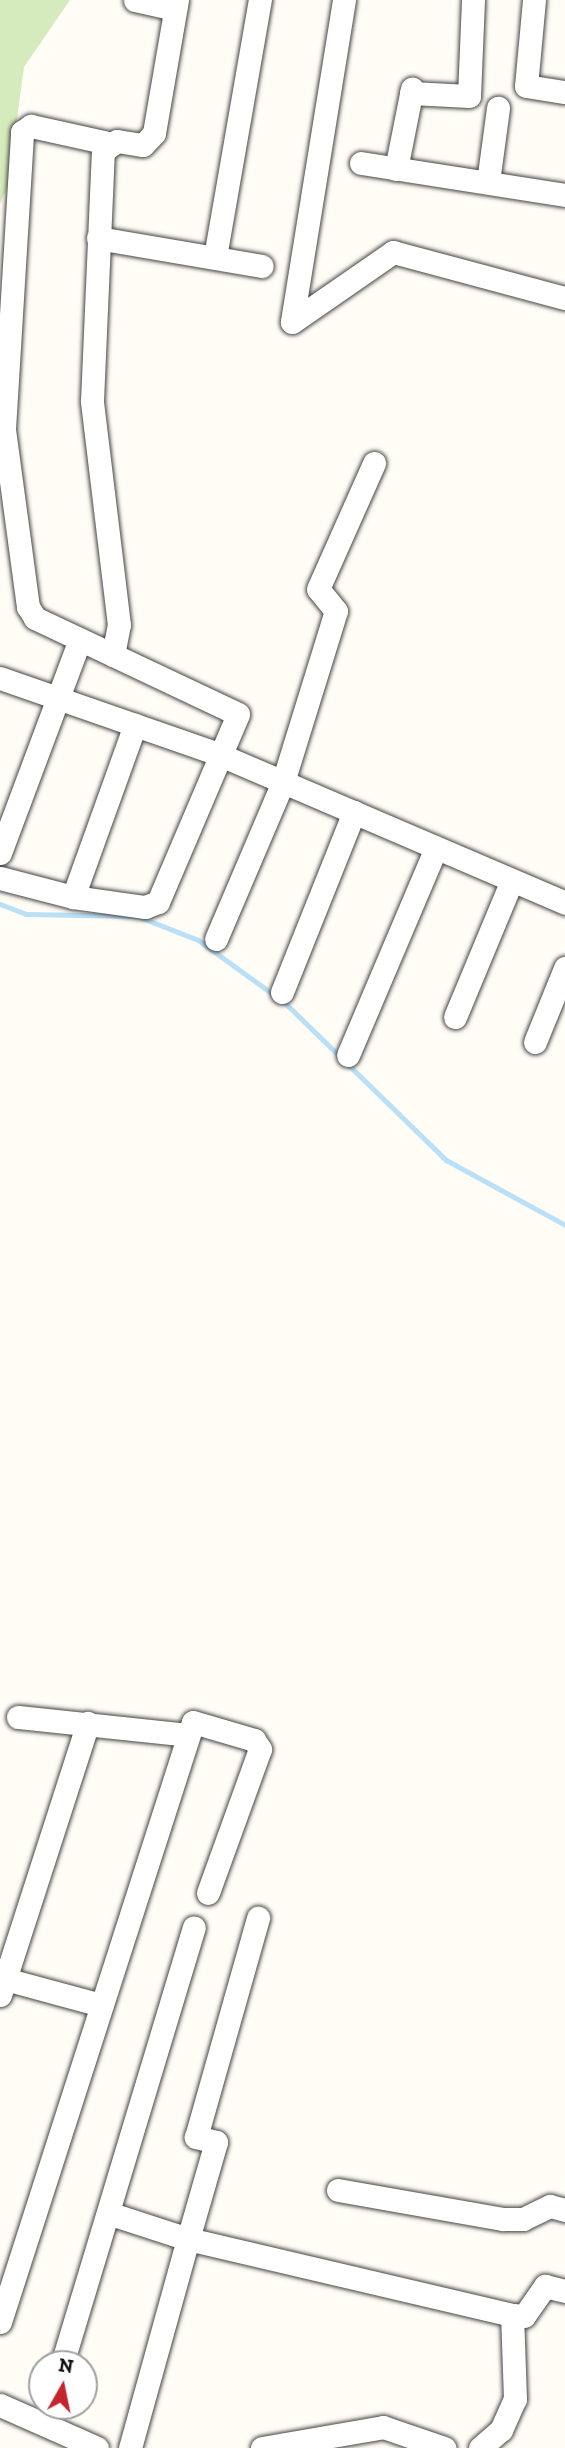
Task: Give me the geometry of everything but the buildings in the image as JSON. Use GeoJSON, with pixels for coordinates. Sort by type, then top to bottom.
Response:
{"type":"FeatureCollection","features":[{"type":"Feature","properties":{"kind":"street"},"geometry":{"type":"LineString","coordinates":[[0,878],[73,897],[145,906],[158,902],[218,754],[238,714],[34,618],[28,607],[2,429],[7,258],[22,132],[31,126],[108,144],[143,145],[154,133],[176,4],[135,0]]}},
{"type":"Feature","properties":{"kind":"street"},"geometry":{"type":"LineString","coordinates":[[215,257],[260,0]]}},
{"type":"Feature","properties":{"kind":"street"},"geometry":{"type":"LineString","coordinates":[[344,0],[292,322],[393,252],[565,298]]}},
{"type":"Feature","properties":{"kind":"street"},"geometry":{"type":"LineString","coordinates":[[396,169],[412,91],[468,96],[473,0]]}},
{"type":"Feature","properties":{"kind":"street"},"geometry":{"type":"LineString","coordinates":[[534,0],[526,86],[565,92]]}},
{"type":"Feature","properties":{"kind":"street"},"geometry":{"type":"LineString","coordinates":[[488,182],[498,108]]}},
{"type":"Feature","properties":{"kind":"street"},"geometry":{"type":"LineString","coordinates":[[108,144],[98,237],[92,401],[119,625],[113,655]]}},
{"type":"Feature","properties":{"kind":"street"},"geometry":{"type":"LineString","coordinates":[[361,163],[565,195]]}},
{"type":"Feature","properties":{"kind":"street"},"geometry":{"type":"LineString","coordinates":[[98,237],[262,266]]}},
{"type":"Feature","properties":{"kind":"street"},"geometry":{"type":"LineString","coordinates":[[216,939],[283,782],[336,611],[318,589],[374,463]]}},
{"type":"Feature","properties":{"kind":"street"},"geometry":{"type":"LineString","coordinates":[[0,853],[80,639]]}},
{"type":"Feature","properties":{"kind":"street"},"geometry":{"type":"LineString","coordinates":[[0,678],[218,754],[565,903]]}},
{"type":"Feature","properties":{"kind":"street"},"geometry":{"type":"LineString","coordinates":[[73,897],[135,725]]}},
{"type":"Feature","properties":{"kind":"street"},"geometry":{"type":"LineString","coordinates":[[282,992],[354,812]]}},
{"type":"Feature","properties":{"kind":"street"},"geometry":{"type":"LineString","coordinates":[[348,1055],[436,848]]}},
{"type":"Feature","properties":{"kind":"street"},"geometry":{"type":"LineString","coordinates":[[455,1017],[512,880]]}},
{"type":"Feature","properties":{"kind":"street"},"geometry":{"type":"LineString","coordinates":[[535,1042],[557,1009],[565,968]]}},
{"type":"Feature","properties":{"kind":"street"},"geometry":{"type":"LineString","coordinates":[[18,1717],[188,1735]]}},
{"type":"Feature","properties":{"kind":"street"},"geometry":{"type":"LineString","coordinates":[[0,2322],[193,1722],[254,1740],[260,1749],[208,1893]]}},
{"type":"Feature","properties":{"kind":"street"},"geometry":{"type":"LineString","coordinates":[[88,1723],[3,1987],[102,2005]]}},
{"type":"Feature","properties":{"kind":"street"},"geometry":{"type":"LineString","coordinates":[[130,2448],[216,2143],[196,2137],[258,1918]]}},
{"type":"Feature","properties":{"kind":"street"},"geometry":{"type":"LineString","coordinates":[[66,2350],[194,1928]]}},
{"type":"Feature","properties":{"kind":"street"},"geometry":{"type":"LineString","coordinates":[[338,2190],[503,2219],[523,2219],[550,2206],[565,2210]]}},
{"type":"Feature","properties":{"kind":"street"},"geometry":{"type":"LineString","coordinates":[[108,2213],[188,2239],[512,2315],[524,2316],[545,2286],[565,2291]]}},
{"type":"Feature","properties":{"kind":"street"},"geometry":{"type":"LineString","coordinates":[[480,2448],[501,2430],[516,2399],[512,2315]]}},
{"type":"Feature","properties":{"kind":"street"},"geometry":{"type":"LineString","coordinates":[[0,2405],[28,2411]]}},
{"type":"Feature","properties":{"kind":"street"},"geometry":{"type":"LineString","coordinates":[[55,2420],[97,2448]]}},
{"type":"Feature","properties":{"kind":"street"},"geometry":{"type":"LineString","coordinates":[[262,2448],[403,2430],[444,2448]]}},
{"type":"Feature","properties":{"kind":"green space"},"geometry":{"type":"Polygon","coordinates":[[[0,0],[70,0],[24,67],[8,186],[0,204],[0,0]]]}},
{"type":"Feature","properties":{"kind":"waterway"},"geometry":{"type":"LineString","coordinates":[[0,904],[26,914],[137,916],[198,940],[285,1003],[446,1160],[565,1225]]}}]}
